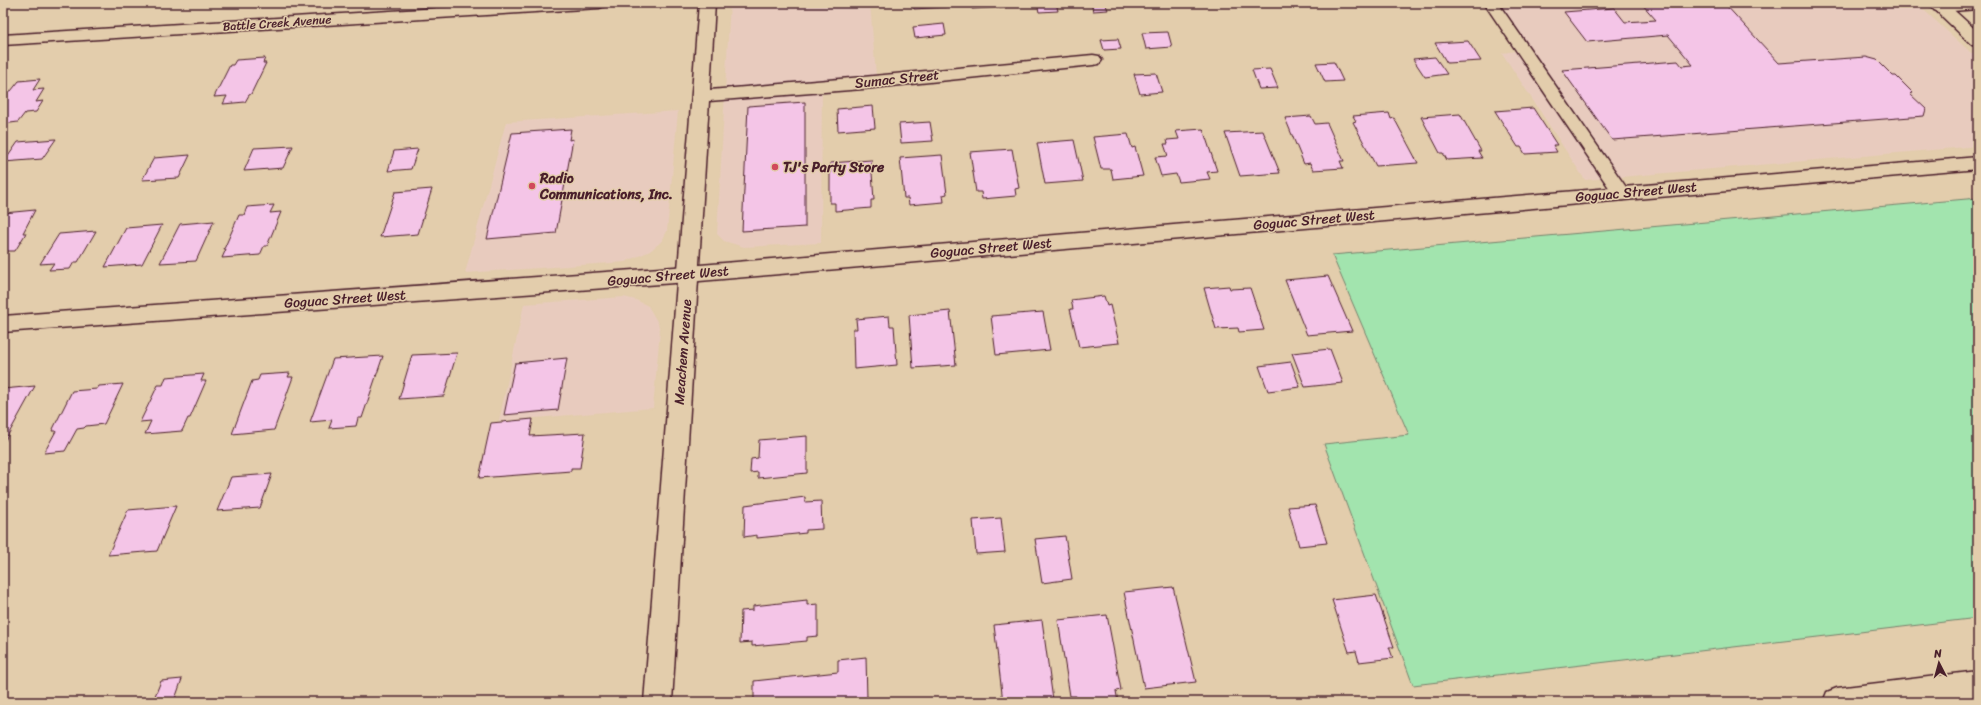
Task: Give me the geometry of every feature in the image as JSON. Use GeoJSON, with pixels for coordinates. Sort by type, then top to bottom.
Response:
{"type":"FeatureCollection","features":[{"type":"Feature","properties":{"kind":"street","name":"Battle Creek Avenue"},"geometry":{"type":"LineString","coordinates":[[3,40],[599,3]]}},
{"type":"Feature","properties":{"kind":"street","name":"Meachem Avenue"},"geometry":{"type":"LineString","coordinates":[[658,702],[707,3]]}},
{"type":"Feature","properties":{"kind":"street"},"geometry":{"type":"LineString","coordinates":[[1938,5],[1978,4]]}},
{"type":"Feature","properties":{"kind":"street"},"geometry":{"type":"LineString","coordinates":[[1938,5],[1978,41]]}},
{"type":"Feature","properties":{"kind":"street","name":"Sumac Street"},"geometry":{"type":"LineString","coordinates":[[701,96],[863,83],[1093,60]]}},
{"type":"Feature","properties":{"kind":"street","name":"Goguac Street West"},"geometry":{"type":"LineString","coordinates":[[3,324],[688,274],[1978,163]]}},
{"type":"Feature","properties":{"kind":"street"},"geometry":{"type":"LineString","coordinates":[[1837,702],[1978,684]]}},
{"type":"Feature","properties":{"kind":"lane"},"geometry":{"type":"LineString","coordinates":[[1491,3],[1622,194]]}},
{"type":"Feature","properties":{"kind":"shaded area"},"geometry":{"type":"Polygon","coordinates":[[[730,3],[870,3],[876,76],[822,80],[821,243],[744,247],[724,241],[717,234],[730,3]]]}},
{"type":"Feature","properties":{"kind":"shaded area"},"geometry":{"type":"Polygon","coordinates":[[[1483,3],[1916,3],[1978,59],[1978,146],[1585,180],[1502,53],[1516,51],[1483,3]]]}},
{"type":"Feature","properties":{"kind":"shaded area"},"geometry":{"type":"Polygon","coordinates":[[[678,111],[667,231],[662,241],[650,251],[625,262],[465,273],[506,122],[678,111]]]}},
{"type":"Feature","properties":{"kind":"shaded area"},"geometry":{"type":"Polygon","coordinates":[[[624,297],[636,300],[648,306],[658,323],[660,331],[653,408],[499,421],[524,304],[624,297]]]}},
{"type":"Feature","properties":{"kind":"green space"},"geometry":{"type":"Polygon","coordinates":[[[1978,198],[1978,618],[1413,685],[1324,444],[1409,435],[1332,255],[1978,198]]]}},
{"type":"Feature","properties":{"kind":"building"},"geometry":{"type":"Polygon","coordinates":[[[913,3],[946,3],[946,7],[914,9],[913,3]]]}},
{"type":"Feature","properties":{"kind":"building"},"geometry":{"type":"Polygon","coordinates":[[[971,3],[1005,3],[1006,7],[972,9],[971,3]]]}},
{"type":"Feature","properties":{"kind":"building"},"geometry":{"type":"Polygon","coordinates":[[[1037,3],[1056,3],[1058,11],[1039,12],[1037,3]]]}},
{"type":"Feature","properties":{"kind":"building"},"geometry":{"type":"Polygon","coordinates":[[[1091,3],[1105,3],[1108,10],[1093,11],[1091,3]]]}},
{"type":"Feature","properties":{"kind":"building"},"geometry":{"type":"Polygon","coordinates":[[[1641,3],[1724,3],[1779,63],[1866,57],[1877,60],[1913,93],[1910,94],[1926,109],[1924,116],[1612,140],[1562,70],[1678,61],[1682,66],[1693,65],[1668,35],[1587,42],[1564,12],[1614,8],[1625,22],[1656,20],[1641,3]]]}},
{"type":"Feature","properties":{"kind":"building"},"geometry":{"type":"Polygon","coordinates":[[[944,24],[946,35],[915,38],[913,27],[944,24]]]}},
{"type":"Feature","properties":{"kind":"building"},"geometry":{"type":"Polygon","coordinates":[[[1168,32],[1172,47],[1146,49],[1142,33],[1168,32]]]}},
{"type":"Feature","properties":{"kind":"building"},"geometry":{"type":"Polygon","coordinates":[[[1118,39],[1121,49],[1104,50],[1101,40],[1118,39]]]}},
{"type":"Feature","properties":{"kind":"building"},"geometry":{"type":"Polygon","coordinates":[[[1468,41],[1481,61],[1447,63],[1435,43],[1468,41]]]}},
{"type":"Feature","properties":{"kind":"building"},"geometry":{"type":"Polygon","coordinates":[[[1435,57],[1447,74],[1425,77],[1413,59],[1435,57]]]}},
{"type":"Feature","properties":{"kind":"building"},"geometry":{"type":"Polygon","coordinates":[[[265,58],[263,63],[266,63],[251,94],[245,102],[223,104],[227,96],[214,97],[230,65],[233,65],[236,60],[265,58]]]}},
{"type":"Feature","properties":{"kind":"building"},"geometry":{"type":"Polygon","coordinates":[[[1334,62],[1343,81],[1325,82],[1316,63],[1334,62]]]}},
{"type":"Feature","properties":{"kind":"building"},"geometry":{"type":"Polygon","coordinates":[[[1270,69],[1278,88],[1259,89],[1252,70],[1270,69]]]}},
{"type":"Feature","properties":{"kind":"building"},"geometry":{"type":"Polygon","coordinates":[[[1156,73],[1162,92],[1140,94],[1134,74],[1156,73]]]}},
{"type":"Feature","properties":{"kind":"building"},"geometry":{"type":"Polygon","coordinates":[[[40,79],[33,90],[44,89],[36,102],[43,101],[36,112],[25,113],[18,122],[3,124],[3,96],[7,91],[11,91],[19,81],[40,79]]]}},
{"type":"Feature","properties":{"kind":"building","name":"TJ's Party Store"},"geometry":{"type":"Polygon","coordinates":[[[805,102],[805,227],[742,231],[748,106],[805,102]]]}},
{"type":"Feature","properties":{"kind":"building"},"geometry":{"type":"Polygon","coordinates":[[[873,106],[875,128],[838,131],[837,109],[873,106]]]}},
{"type":"Feature","properties":{"kind":"building"},"geometry":{"type":"Polygon","coordinates":[[[1533,108],[1557,145],[1553,145],[1557,152],[1525,154],[1521,147],[1518,147],[1495,111],[1533,108]]]}},
{"type":"Feature","properties":{"kind":"building"},"geometry":{"type":"Polygon","coordinates":[[[1389,113],[1391,119],[1394,118],[1418,163],[1376,166],[1353,122],[1356,121],[1353,116],[1389,113]]]}},
{"type":"Feature","properties":{"kind":"building"},"geometry":{"type":"Polygon","coordinates":[[[1460,114],[1481,151],[1478,151],[1482,158],[1447,160],[1443,153],[1440,153],[1421,117],[1460,114]]]}},
{"type":"Feature","properties":{"kind":"building"},"geometry":{"type":"Polygon","coordinates":[[[1311,116],[1315,124],[1327,123],[1344,161],[1340,161],[1343,168],[1313,170],[1310,163],[1304,164],[1285,118],[1311,116]]]}},
{"type":"Feature","properties":{"kind":"building"},"geometry":{"type":"Polygon","coordinates":[[[930,122],[933,141],[901,143],[899,124],[930,122]]]}},
{"type":"Feature","properties":{"kind":"building","name":"Radio Communications, Inc."},"geometry":{"type":"Polygon","coordinates":[[[571,129],[569,140],[573,139],[556,233],[487,239],[512,133],[571,129]]]}},
{"type":"Feature","properties":{"kind":"building"},"geometry":{"type":"Polygon","coordinates":[[[1203,129],[1217,171],[1207,172],[1210,179],[1179,182],[1176,174],[1161,176],[1155,157],[1168,156],[1164,144],[1168,144],[1167,140],[1179,139],[1176,131],[1203,129]]]}},
{"type":"Feature","properties":{"kind":"building"},"geometry":{"type":"Polygon","coordinates":[[[1263,131],[1280,173],[1240,176],[1225,133],[1263,131]]]}},
{"type":"Feature","properties":{"kind":"building"},"geometry":{"type":"Polygon","coordinates":[[[1128,134],[1132,148],[1135,147],[1143,176],[1113,179],[1111,169],[1101,169],[1093,137],[1128,134]]]}},
{"type":"Feature","properties":{"kind":"building"},"geometry":{"type":"Polygon","coordinates":[[[56,139],[42,159],[4,162],[18,142],[56,139]]]}},
{"type":"Feature","properties":{"kind":"building"},"geometry":{"type":"Polygon","coordinates":[[[1074,140],[1083,181],[1045,184],[1037,143],[1074,140]]]}},
{"type":"Feature","properties":{"kind":"building"},"geometry":{"type":"Polygon","coordinates":[[[293,146],[283,168],[244,171],[254,148],[293,146]]]}},
{"type":"Feature","properties":{"kind":"building"},"geometry":{"type":"Polygon","coordinates":[[[418,149],[411,169],[388,171],[394,151],[418,149]]]}},
{"type":"Feature","properties":{"kind":"building"},"geometry":{"type":"Polygon","coordinates":[[[1012,149],[1019,188],[1015,189],[1016,196],[982,199],[981,192],[976,192],[970,152],[1012,149]]]}},
{"type":"Feature","properties":{"kind":"building"},"geometry":{"type":"Polygon","coordinates":[[[190,155],[179,178],[142,180],[154,158],[190,155]]]}},
{"type":"Feature","properties":{"kind":"building"},"geometry":{"type":"Polygon","coordinates":[[[942,155],[947,194],[943,195],[944,202],[909,205],[908,198],[904,198],[900,158],[942,155]]]}},
{"type":"Feature","properties":{"kind":"building"},"geometry":{"type":"Polygon","coordinates":[[[871,160],[874,200],[871,200],[871,208],[835,211],[835,203],[830,203],[830,163],[871,160]]]}},
{"type":"Feature","properties":{"kind":"building"},"geometry":{"type":"Polygon","coordinates":[[[432,189],[418,234],[380,237],[395,192],[432,189]]]}},
{"type":"Feature","properties":{"kind":"building"},"geometry":{"type":"Polygon","coordinates":[[[274,205],[270,213],[281,212],[267,246],[264,246],[260,255],[222,258],[226,249],[224,249],[239,215],[244,215],[247,207],[274,205]]]}},
{"type":"Feature","properties":{"kind":"building"},"geometry":{"type":"Polygon","coordinates":[[[35,210],[23,233],[26,233],[15,251],[6,251],[3,257],[4,213],[35,210]]]}},
{"type":"Feature","properties":{"kind":"building"},"geometry":{"type":"Polygon","coordinates":[[[214,221],[196,261],[160,263],[180,224],[214,221]]]}},
{"type":"Feature","properties":{"kind":"building"},"geometry":{"type":"Polygon","coordinates":[[[162,225],[142,264],[105,267],[126,228],[162,225]]]}},
{"type":"Feature","properties":{"kind":"building"},"geometry":{"type":"Polygon","coordinates":[[[96,231],[78,262],[74,262],[70,269],[49,270],[54,263],[40,264],[59,234],[96,231]]]}},
{"type":"Feature","properties":{"kind":"building"},"geometry":{"type":"Polygon","coordinates":[[[1328,276],[1352,331],[1307,335],[1285,280],[1328,276]]]}},
{"type":"Feature","properties":{"kind":"building"},"geometry":{"type":"Polygon","coordinates":[[[1229,286],[1230,289],[1250,288],[1264,330],[1239,332],[1238,328],[1216,329],[1204,288],[1229,286]]]}},
{"type":"Feature","properties":{"kind":"building"},"geometry":{"type":"Polygon","coordinates":[[[1104,296],[1107,306],[1110,305],[1119,343],[1079,347],[1070,309],[1073,309],[1071,300],[1104,296]]]}},
{"type":"Feature","properties":{"kind":"building"},"geometry":{"type":"Polygon","coordinates":[[[950,311],[956,365],[913,368],[909,315],[950,311]]]}},
{"type":"Feature","properties":{"kind":"building"},"geometry":{"type":"Polygon","coordinates":[[[1043,312],[1050,350],[996,355],[991,316],[1043,312]]]}},
{"type":"Feature","properties":{"kind":"building"},"geometry":{"type":"Polygon","coordinates":[[[889,316],[890,326],[894,326],[897,365],[854,369],[853,329],[857,329],[856,319],[889,316]]]}},
{"type":"Feature","properties":{"kind":"building"},"geometry":{"type":"Polygon","coordinates":[[[1330,349],[1343,383],[1305,387],[1292,353],[1330,349]]]}},
{"type":"Feature","properties":{"kind":"building"},"geometry":{"type":"Polygon","coordinates":[[[457,353],[444,396],[399,399],[412,355],[457,353]]]}},
{"type":"Feature","properties":{"kind":"building"},"geometry":{"type":"Polygon","coordinates":[[[383,356],[362,418],[358,418],[356,426],[329,428],[332,420],[310,422],[333,359],[383,356]]]}},
{"type":"Feature","properties":{"kind":"building"},"geometry":{"type":"Polygon","coordinates":[[[567,358],[558,410],[504,415],[515,363],[567,358]]]}},
{"type":"Feature","properties":{"kind":"building"},"geometry":{"type":"Polygon","coordinates":[[[1291,362],[1300,387],[1268,391],[1259,366],[1291,362]]]}},
{"type":"Feature","properties":{"kind":"building"},"geometry":{"type":"Polygon","coordinates":[[[290,373],[288,377],[293,377],[274,430],[232,434],[252,381],[258,380],[260,375],[290,373]]]}},
{"type":"Feature","properties":{"kind":"building"},"geometry":{"type":"Polygon","coordinates":[[[204,374],[201,381],[206,381],[190,418],[188,418],[182,431],[145,434],[151,421],[140,422],[158,385],[163,385],[166,377],[204,374]]]}},
{"type":"Feature","properties":{"kind":"building"},"geometry":{"type":"Polygon","coordinates":[[[123,384],[104,424],[86,426],[84,428],[77,429],[65,451],[44,453],[56,431],[52,431],[72,391],[97,389],[99,386],[123,384]]]}},
{"type":"Feature","properties":{"kind":"building"},"geometry":{"type":"Polygon","coordinates":[[[35,386],[3,444],[3,389],[35,386]]]}},
{"type":"Feature","properties":{"kind":"building"},"geometry":{"type":"Polygon","coordinates":[[[533,419],[530,436],[585,433],[580,468],[571,468],[571,471],[479,478],[491,423],[533,419]]]}},
{"type":"Feature","properties":{"kind":"building"},"geometry":{"type":"Polygon","coordinates":[[[807,436],[807,473],[758,478],[758,472],[750,473],[751,459],[758,458],[759,440],[807,436]]]}},
{"type":"Feature","properties":{"kind":"building"},"geometry":{"type":"Polygon","coordinates":[[[272,474],[260,508],[217,511],[231,477],[272,474]]]}},
{"type":"Feature","properties":{"kind":"building"},"geometry":{"type":"Polygon","coordinates":[[[805,497],[805,502],[821,501],[822,529],[806,530],[806,533],[757,538],[757,535],[744,537],[745,505],[805,497]]]}},
{"type":"Feature","properties":{"kind":"building"},"geometry":{"type":"Polygon","coordinates":[[[1315,505],[1327,543],[1299,546],[1288,507],[1315,505]]]}},
{"type":"Feature","properties":{"kind":"building"},"geometry":{"type":"Polygon","coordinates":[[[176,506],[157,551],[108,555],[128,510],[176,506]]]}},
{"type":"Feature","properties":{"kind":"building"},"geometry":{"type":"Polygon","coordinates":[[[1001,518],[1005,552],[976,554],[973,520],[1001,518]]]}},
{"type":"Feature","properties":{"kind":"building"},"geometry":{"type":"Polygon","coordinates":[[[1065,536],[1072,579],[1042,583],[1035,539],[1065,536]]]}},
{"type":"Feature","properties":{"kind":"building"},"geometry":{"type":"Polygon","coordinates":[[[1173,587],[1196,682],[1144,688],[1124,592],[1173,587]]]}},
{"type":"Feature","properties":{"kind":"building"},"geometry":{"type":"Polygon","coordinates":[[[1376,595],[1394,647],[1389,647],[1393,658],[1359,662],[1356,651],[1349,652],[1332,600],[1376,595]]]}},
{"type":"Feature","properties":{"kind":"building"},"geometry":{"type":"Polygon","coordinates":[[[807,600],[807,605],[818,604],[818,636],[807,637],[807,641],[752,646],[752,642],[740,643],[741,611],[753,610],[753,606],[807,600]]]}},
{"type":"Feature","properties":{"kind":"building"},"geometry":{"type":"Polygon","coordinates":[[[1107,615],[1121,690],[1116,691],[1118,702],[1078,702],[1076,696],[1070,696],[1058,620],[1107,615]]]}},
{"type":"Feature","properties":{"kind":"building"},"geometry":{"type":"Polygon","coordinates":[[[1042,620],[1053,700],[1003,702],[994,625],[1042,620]]]}},
{"type":"Feature","properties":{"kind":"building"},"geometry":{"type":"Polygon","coordinates":[[[866,657],[867,699],[843,702],[754,702],[754,681],[838,672],[838,660],[866,657]]]}},
{"type":"Feature","properties":{"kind":"building"},"geometry":{"type":"Polygon","coordinates":[[[182,679],[175,699],[153,701],[161,681],[182,679]]]}},
{"type":"Feature","properties":{"kind":"place","name":"TJ's Party Store"},"geometry":{"type":"Point","coordinates":[775,167]}},
{"type":"Feature","properties":{"kind":"place","name":"Radio Communications, Inc."},"geometry":{"type":"Point","coordinates":[532,186]}}]}
